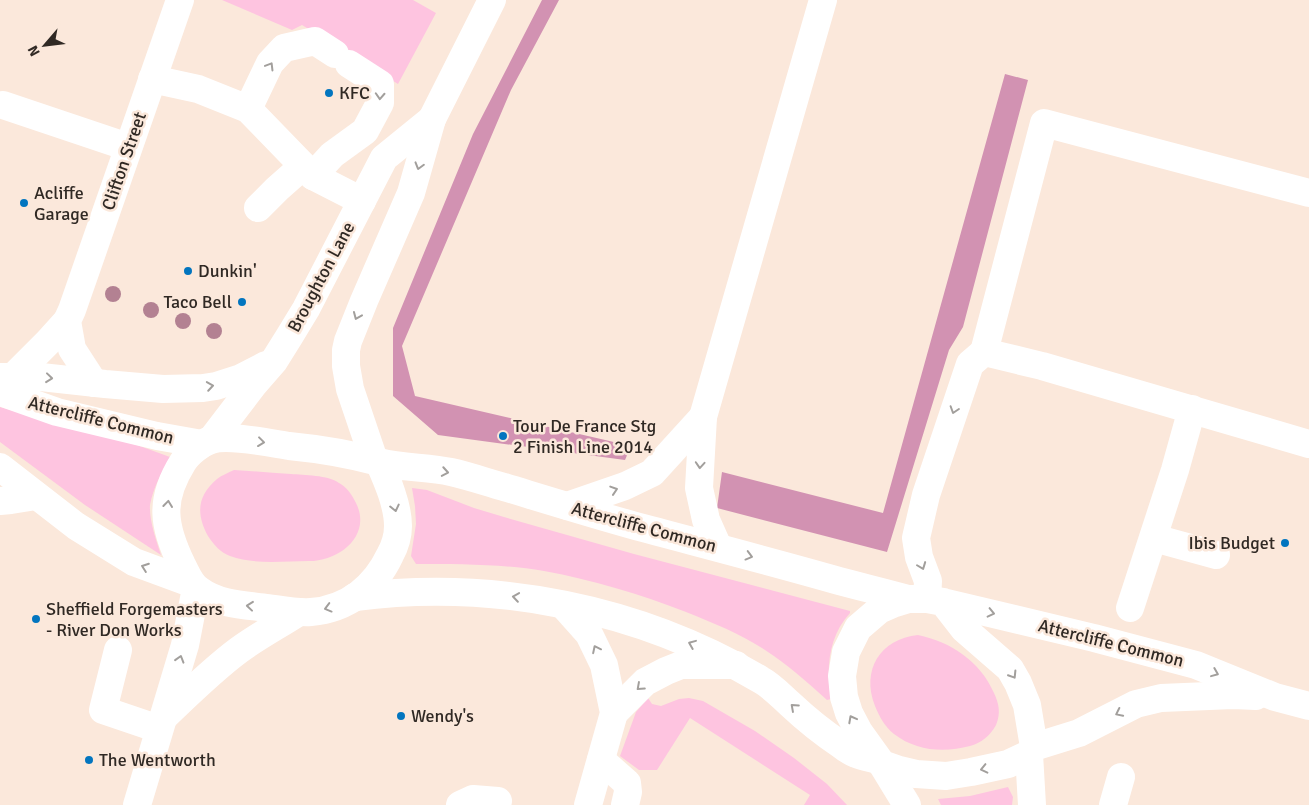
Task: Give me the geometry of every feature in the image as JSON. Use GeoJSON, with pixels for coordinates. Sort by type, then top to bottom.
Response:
{"type":"FeatureCollection","features":[{"type":"Feature","properties":{"kind":"main road","name":"Clifton Street"},"geometry":{"type":"LineString","coordinates":[[4,382],[48,342],[67,321],[180,0]]}},
{"type":"Feature","properties":{"kind":"main road","name":"Broughton Lane"},"geometry":{"type":"LineString","coordinates":[[355,597],[372,584],[384,568],[393,549],[398,520],[388,481],[377,461],[350,389],[346,366],[348,341],[411,193],[432,119],[492,0]]}},
{"type":"Feature","properties":{"kind":"main road"},"geometry":{"type":"LineString","coordinates":[[718,547],[706,520],[699,488],[703,417],[822,0]]}},
{"type":"Feature","properties":{"kind":"main road"},"geometry":{"type":"LineString","coordinates":[[248,109],[270,64],[284,48],[315,41],[380,84],[380,103],[365,131],[308,171],[277,189],[258,208]]}},
{"type":"Feature","properties":{"kind":"main road"},"geometry":{"type":"LineString","coordinates":[[152,79],[198,89],[248,109],[308,171],[362,200]]}},
{"type":"Feature","properties":{"kind":"main road"},"geometry":{"type":"LineString","coordinates":[[3,104],[128,147]]}},
{"type":"Feature","properties":{"kind":"main road","name":"Broughton Lane"},"geometry":{"type":"LineString","coordinates":[[194,586],[172,545],[168,528],[166,512],[170,484],[186,458],[207,442],[274,361],[306,309],[384,158],[432,119]]}},
{"type":"Feature","properties":{"kind":"main road"},"geometry":{"type":"LineString","coordinates":[[926,600],[928,581],[919,557],[916,538],[926,495],[977,358],[1044,122],[1309,194]]}},
{"type":"Feature","properties":{"kind":"main road"},"geometry":{"type":"LineString","coordinates":[[67,321],[72,349],[94,382]]}},
{"type":"Feature","properties":{"kind":"main road"},"geometry":{"type":"LineString","coordinates":[[977,358],[1042,366],[1309,444]]}},
{"type":"Feature","properties":{"kind":"main road"},"geometry":{"type":"LineString","coordinates":[[4,382],[41,377],[163,390],[203,388],[241,378],[274,361]]}},
{"type":"Feature","properties":{"kind":"main road","name":"Attercliffe Common"},"geometry":{"type":"LineString","coordinates":[[4,382],[36,405],[64,414],[165,438],[207,442],[235,438],[323,450],[377,461],[451,472],[718,547],[926,600],[1077,634],[1196,665],[1275,697],[1309,706]]}},
{"type":"Feature","properties":{"kind":"main road"},"geometry":{"type":"LineString","coordinates":[[1130,608],[1154,538],[1192,410]]}},
{"type":"Feature","properties":{"kind":"main road"},"geometry":{"type":"LineString","coordinates":[[567,506],[626,486],[652,473],[703,417]]}},
{"type":"Feature","properties":{"kind":"main road"},"geometry":{"type":"LineString","coordinates":[[0,467],[76,526],[134,562],[194,586],[207,596],[238,605],[312,612],[343,604],[355,597],[407,592],[466,593],[514,596],[599,613],[655,629],[736,665],[764,681],[820,731],[854,754],[880,762]]}},
{"type":"Feature","properties":{"kind":"main road"},"geometry":{"type":"LineString","coordinates":[[0,500],[36,496]]}},
{"type":"Feature","properties":{"kind":"main road"},"geometry":{"type":"LineString","coordinates":[[1154,538],[1216,555]]}},
{"type":"Feature","properties":{"kind":"main road"},"geometry":{"type":"LineString","coordinates":[[137,805],[185,645],[194,586]]}},
{"type":"Feature","properties":{"kind":"main road"},"geometry":{"type":"LineString","coordinates":[[907,805],[848,713],[842,676],[846,652],[858,628],[887,606],[926,600],[964,629],[1010,669],[1018,682],[1027,704],[1032,750],[1032,805]]}},
{"type":"Feature","properties":{"kind":"main road"},"geometry":{"type":"LineString","coordinates":[[564,606],[589,634],[604,665],[614,713],[588,805]]}},
{"type":"Feature","properties":{"kind":"main road"},"geometry":{"type":"LineString","coordinates":[[161,724],[199,683],[241,648],[299,612]]}},
{"type":"Feature","properties":{"kind":"main road"},"geometry":{"type":"LineString","coordinates":[[118,650],[103,710],[161,724]]}},
{"type":"Feature","properties":{"kind":"main road"},"geometry":{"type":"LineString","coordinates":[[614,713],[645,682],[681,665],[736,665]]}},
{"type":"Feature","properties":{"kind":"main road","name":"Attercliffe Common"},"geometry":{"type":"LineString","coordinates":[[880,762],[899,770],[916,774],[946,776],[971,772],[1008,764],[1032,750],[1079,733],[1136,704],[1161,698],[1232,695],[1275,697]]}},
{"type":"Feature","properties":{"kind":"main road"},"geometry":{"type":"LineString","coordinates":[[600,760],[627,783],[628,792],[625,805]]}},
{"type":"Feature","properties":{"kind":"main road"},"geometry":{"type":"LineString","coordinates":[[1113,805],[1121,777]]}},
{"type":"Feature","properties":{"kind":"main road"},"geometry":{"type":"LineString","coordinates":[[460,805],[473,799],[498,801]]}},
{"type":"Feature","properties":{"kind":"shaded area"},"geometry":{"type":"Polygon","coordinates":[[[222,0],[413,0],[436,13],[398,84],[302,25],[292,30],[222,0]]]}},
{"type":"Feature","properties":{"kind":"shaded area"},"geometry":{"type":"Polygon","coordinates":[[[542,0],[559,0],[511,90],[402,346],[415,396],[631,446],[625,460],[438,435],[393,396],[393,328],[473,134],[542,0]]]}},
{"type":"Feature","properties":{"kind":"shaded area"},"geometry":{"type":"Polygon","coordinates":[[[1005,74],[1028,80],[963,327],[949,350],[887,552],[717,508],[722,472],[883,513],[1005,74]]]}},
{"type":"Feature","properties":{"kind":"shaded area"},"geometry":{"type":"Polygon","coordinates":[[[0,407],[137,445],[170,457],[156,486],[150,505],[155,537],[161,555],[85,505],[0,442],[0,407]]]}},
{"type":"Feature","properties":{"kind":"shaded area"},"geometry":{"type":"Polygon","coordinates":[[[234,470],[309,475],[334,480],[347,489],[356,503],[360,515],[360,526],[356,535],[342,551],[321,560],[259,562],[239,559],[223,553],[212,542],[204,528],[200,506],[205,492],[210,485],[234,470]]]}},
{"type":"Feature","properties":{"kind":"shaded area"},"geometry":{"type":"Polygon","coordinates":[[[412,488],[427,490],[474,508],[634,554],[850,611],[837,632],[830,654],[829,688],[831,699],[827,700],[781,661],[746,639],[686,612],[634,593],[544,571],[480,565],[416,564],[411,556],[416,524],[412,488]]]}},
{"type":"Feature","properties":{"kind":"shaded area"},"geometry":{"type":"Polygon","coordinates":[[[918,635],[953,648],[973,662],[988,682],[997,701],[998,716],[994,729],[978,743],[960,748],[940,750],[921,747],[903,740],[894,734],[880,717],[871,693],[870,680],[877,658],[893,643],[918,635]]]}},
{"type":"Feature","properties":{"kind":"shaded area"},"geometry":{"type":"Polygon","coordinates":[[[648,698],[652,704],[661,706],[679,699],[689,698],[703,701],[755,731],[794,758],[827,784],[847,805],[804,805],[810,795],[690,718],[657,770],[639,770],[620,756],[636,712],[648,698]]]}},
{"type":"Feature","properties":{"kind":"shaded area"},"geometry":{"type":"Polygon","coordinates":[[[1008,787],[1013,797],[1012,805],[941,805],[938,799],[970,796],[1008,787]]]}},
{"type":"Feature","properties":{"kind":"place","name":"KFC"},"geometry":{"type":"Point","coordinates":[329,93]}},
{"type":"Feature","properties":{"kind":"place","name":"Acliffe Garage"},"geometry":{"type":"Point","coordinates":[24,203]}},
{"type":"Feature","properties":{"kind":"place","name":"Dunkin'"},"geometry":{"type":"Point","coordinates":[188,271]}},
{"type":"Feature","properties":{"kind":"place","name":"Taco Bell"},"geometry":{"type":"Point","coordinates":[242,302]}},
{"type":"Feature","properties":{"kind":"place","name":"Tour De France Stg 2 Finish Line 2014"},"geometry":{"type":"Point","coordinates":[503,436]}},
{"type":"Feature","properties":{"kind":"place","name":"Ibis Budget"},"geometry":{"type":"Point","coordinates":[1285,543]}},
{"type":"Feature","properties":{"kind":"place","name":"Sheffield Forgemasters - River Don Works"},"geometry":{"type":"Point","coordinates":[36,619]}},
{"type":"Feature","properties":{"kind":"place","name":"Wendy's"},"geometry":{"type":"Point","coordinates":[401,716]}},
{"type":"Feature","properties":{"kind":"place","name":"The Wentworth"},"geometry":{"type":"Point","coordinates":[89,760]}}]}
